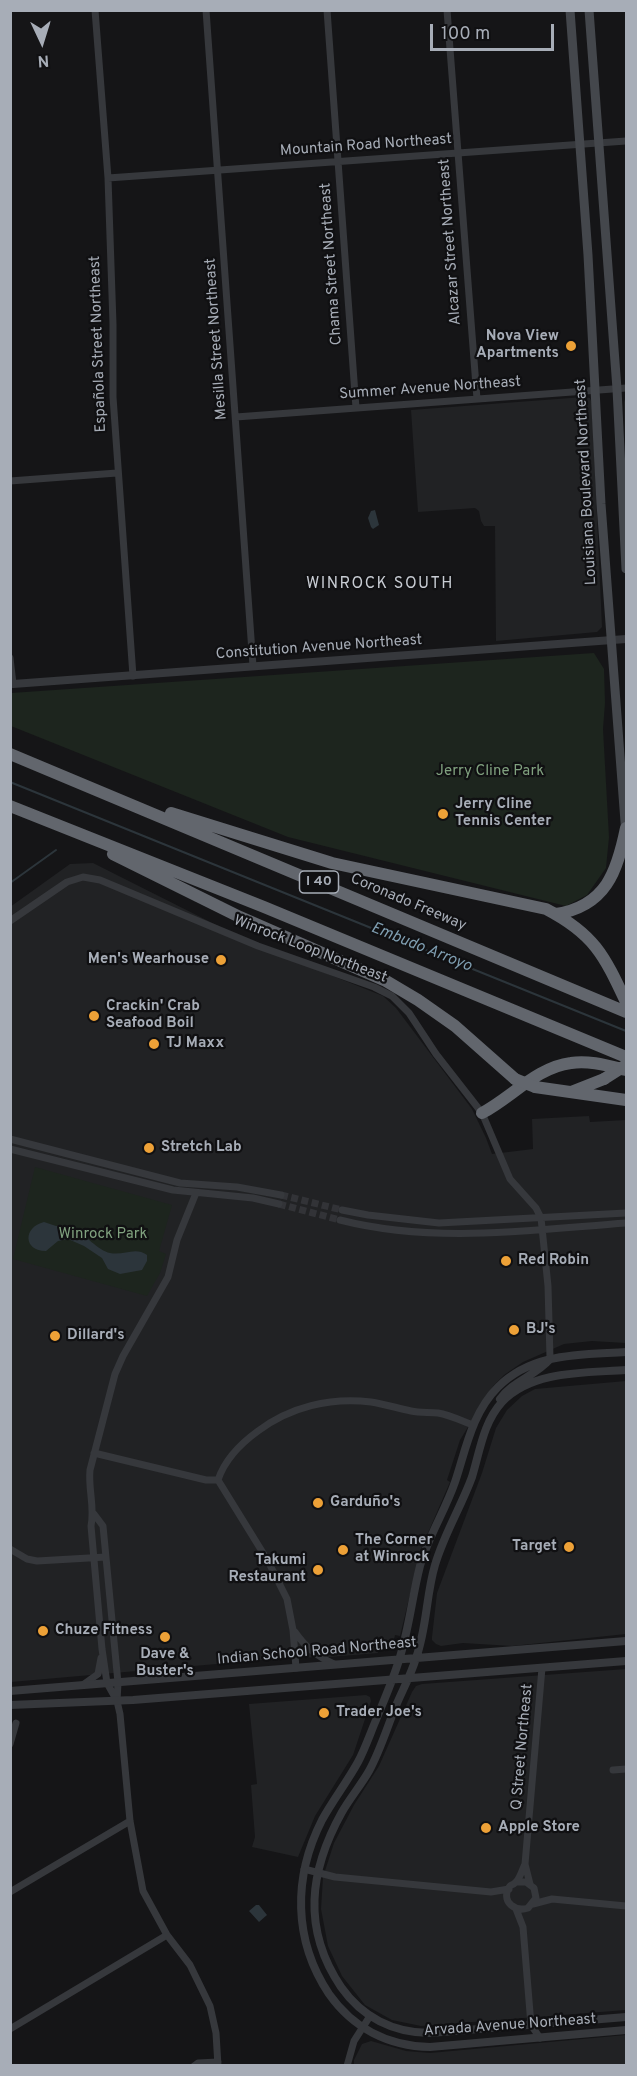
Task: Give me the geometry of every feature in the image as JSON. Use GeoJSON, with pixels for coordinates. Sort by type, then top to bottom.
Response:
{"type":"FeatureCollection","features":[{"type":"Feature","properties":{"kind":"highway","name":"Coronado Freeway"},"geometry":{"type":"LineString","coordinates":[[10,754],[627,1012]]}},
{"type":"Feature","properties":{"kind":"highway"},"geometry":{"type":"LineString","coordinates":[[110,794],[332,863],[533,905],[556,914],[587,936],[602,955],[627,1002]]}},
{"type":"Feature","properties":{"kind":"highway"},"geometry":{"type":"LineString","coordinates":[[10,806],[264,907],[627,1057]]}},
{"type":"Feature","properties":{"kind":"highway"},"geometry":{"type":"LineString","coordinates":[[37,817],[240,917],[386,981],[455,1026],[515,1078],[535,1087],[627,1100]]}},
{"type":"Feature","properties":{"kind":"highway"},"geometry":{"type":"LineString","coordinates":[[556,914],[582,906],[602,890],[620,859],[626,828]]}},
{"type":"Feature","properties":{"kind":"highway"},"geometry":{"type":"LineString","coordinates":[[482,1113],[496,1106],[545,1071],[560,1065],[584,1062],[627,1070]]}},
{"type":"Feature","properties":{"kind":"highway"},"geometry":{"type":"LineString","coordinates":[[570,1092],[604,1079],[627,1065]]}},
{"type":"Feature","properties":{"kind":"main road","name":"Louisiana Boulevard Northeast"},"geometry":{"type":"LineString","coordinates":[[570,10],[597,390],[601,504],[627,843]]}},
{"type":"Feature","properties":{"kind":"main road"},"geometry":{"type":"LineString","coordinates":[[589,10],[598,143],[622,389],[627,569]]}},
{"type":"Feature","properties":{"kind":"street","name":"Española Street Northeast"},"geometry":{"type":"LineString","coordinates":[[95,10],[108,178],[117,473],[133,676]]}},
{"type":"Feature","properties":{"kind":"street","name":"Mesilla Street Northeast"},"geometry":{"type":"LineString","coordinates":[[206,10],[253,666]]}},
{"type":"Feature","properties":{"kind":"street","name":"Chama Street Northeast"},"geometry":{"type":"LineString","coordinates":[[327,10],[356,408]]}},
{"type":"Feature","properties":{"kind":"street","name":"Alcazar Street Northeast"},"geometry":{"type":"LineString","coordinates":[[447,10],[477,399]]}},
{"type":"Feature","properties":{"kind":"street","name":"Mountain Road Northeast"},"geometry":{"type":"LineString","coordinates":[[108,178],[627,141]]}},
{"type":"Feature","properties":{"kind":"street","name":"Summer Avenue Northeast"},"geometry":{"type":"LineString","coordinates":[[236,417],[622,389]]}},
{"type":"Feature","properties":{"kind":"street"},"geometry":{"type":"LineString","coordinates":[[10,481],[117,473]]}},
{"type":"Feature","properties":{"kind":"street","name":"Constitution Avenue Northeast"},"geometry":{"type":"LineString","coordinates":[[13,684],[627,639]]}},
{"type":"Feature","properties":{"kind":"street"},"geometry":{"type":"LineString","coordinates":[[10,658],[13,684]]}},
{"type":"Feature","properties":{"kind":"street","name":"Winrock Loop Northeast"},"geometry":{"type":"LineString","coordinates":[[10,921],[67,882],[83,877],[100,880],[258,946],[374,987],[392,996],[409,1013],[436,1054],[482,1113],[510,1179],[542,1218]]}},
{"type":"Feature","properties":{"kind":"street"},"geometry":{"type":"LineString","coordinates":[[10,1139],[180,1183],[237,1187],[281,1195]]}},
{"type":"Feature","properties":{"kind":"street"},"geometry":{"type":"LineString","coordinates":[[10,1149],[173,1190],[253,1197],[279,1204]]}},
{"type":"Feature","properties":{"kind":"street"},"geometry":{"type":"LineString","coordinates":[[233,1196],[237,1187]]}},
{"type":"Feature","properties":{"kind":"street"},"geometry":{"type":"LineString","coordinates":[[194,2066],[198,2062],[218,2064],[216,2033],[210,2006],[190,1965],[167,1935],[143,1891],[130,1821],[120,1714],[117,1701],[107,1683],[102,1649],[90,1526],[94,1514],[89,1478],[115,1374],[168,1277],[177,1240],[196,1193]]}},
{"type":"Feature","properties":{"kind":"street"},"geometry":{"type":"LineString","coordinates":[[342,1210],[439,1223],[480,1223],[627,1213]]}},
{"type":"Feature","properties":{"kind":"street"},"geometry":{"type":"LineString","coordinates":[[492,1415],[495,1406],[507,1389],[542,1368],[550,1358],[548,1286],[542,1218]]}},
{"type":"Feature","properties":{"kind":"street"},"geometry":{"type":"LineString","coordinates":[[340,1220],[365,1227],[438,1234],[627,1223]]}},
{"type":"Feature","properties":{"kind":"street","name":"Arvada Avenue Northeast"},"geometry":{"type":"LineString","coordinates":[[627,1352],[550,1358],[520,1370],[503,1382],[489,1397],[473,1425],[446,1504],[420,1565],[400,1659],[360,1758],[322,1820],[309,1849],[304,1869],[300,1910],[309,1953],[333,1999],[362,2028],[391,2041],[419,2047],[443,2047],[627,2030]]}},
{"type":"Feature","properties":{"kind":"street"},"geometry":{"type":"LineString","coordinates":[[492,1415],[510,1395],[530,1384],[562,1375],[627,1370]]}},
{"type":"Feature","properties":{"kind":"street"},"geometry":{"type":"LineString","coordinates":[[218,1480],[223,1465],[252,1435],[281,1416],[319,1404],[344,1401],[369,1402],[411,1411],[441,1414],[473,1425]]}},
{"type":"Feature","properties":{"kind":"street","name":"Arvada Avenue Northeast"},"geometry":{"type":"LineString","coordinates":[[492,1415],[472,1476],[435,1563],[417,1657],[373,1764],[334,1826],[322,1854],[317,1873],[314,1909],[322,1948],[330,1968],[344,1990],[361,2010],[401,2030],[420,2033],[627,2017]]}},
{"type":"Feature","properties":{"kind":"street"},"geometry":{"type":"LineString","coordinates":[[94,1453],[206,1480],[218,1480]]}},
{"type":"Feature","properties":{"kind":"street"},"geometry":{"type":"LineString","coordinates":[[218,1480],[268,1561],[287,1599],[293,1630],[296,1668]]}},
{"type":"Feature","properties":{"kind":"street"},"geometry":{"type":"LineString","coordinates":[[446,1504],[458,1509]]}},
{"type":"Feature","properties":{"kind":"street"},"geometry":{"type":"LineString","coordinates":[[94,1514],[103,1526],[118,1683],[117,1701]]}},
{"type":"Feature","properties":{"kind":"street"},"geometry":{"type":"LineString","coordinates":[[10,1549],[27,1559],[37,1561],[106,1557]]}},
{"type":"Feature","properties":{"kind":"street"},"geometry":{"type":"LineString","coordinates":[[293,1630],[307,1648],[335,1665]]}},
{"type":"Feature","properties":{"kind":"street","name":"Indian School Road Northeast"},"geometry":{"type":"LineString","coordinates":[[10,1691],[627,1641]]}},
{"type":"Feature","properties":{"kind":"street"},"geometry":{"type":"LineString","coordinates":[[82,1685],[98,1674],[102,1649]]}},
{"type":"Feature","properties":{"kind":"street"},"geometry":{"type":"LineString","coordinates":[[10,1705],[117,1701],[627,1661]]}},
{"type":"Feature","properties":{"kind":"street","name":"Q Street Northeast"},"geometry":{"type":"LineString","coordinates":[[516,1882],[525,1864],[542,1668]]}},
{"type":"Feature","properties":{"kind":"street"},"geometry":{"type":"LineString","coordinates":[[10,1744],[16,1723]]}},
{"type":"Feature","properties":{"kind":"street"},"geometry":{"type":"LineString","coordinates":[[613,1770],[627,1769]]}},
{"type":"Feature","properties":{"kind":"street"},"geometry":{"type":"LineString","coordinates":[[10,1892],[130,1821]]}},
{"type":"Feature","properties":{"kind":"street","name":"Q Street Northeast"},"geometry":{"type":"LineString","coordinates":[[525,1864],[532,1886]]}},
{"type":"Feature","properties":{"kind":"street"},"geometry":{"type":"LineString","coordinates":[[304,1869],[335,1877],[491,1892],[509,1888],[516,1882],[522,1881],[552,1899]]}},
{"type":"Feature","properties":{"kind":"street"},"geometry":{"type":"LineString","coordinates":[[532,1886],[536,1896],[525,1916],[523,1927],[531,2025],[540,2038]]}},
{"type":"Feature","properties":{"kind":"street"},"geometry":{"type":"LineString","coordinates":[[509,1888],[507,1896],[509,1903]]}},
{"type":"Feature","properties":{"kind":"street"},"geometry":{"type":"LineString","coordinates":[[491,1892],[516,1909],[523,1927]]}},
{"type":"Feature","properties":{"kind":"street"},"geometry":{"type":"LineString","coordinates":[[516,1909],[523,1910],[552,1899],[627,1906]]}},
{"type":"Feature","properties":{"kind":"street"},"geometry":{"type":"LineString","coordinates":[[10,2029],[167,1935]]}},
{"type":"Feature","properties":{"kind":"street"},"geometry":{"type":"LineString","coordinates":[[347,2066],[354,2041],[370,2016]]}},
{"type":"Feature","properties":{"kind":"shaded area"},"geometry":{"type":"Polygon","coordinates":[[[626,396],[626,485],[624,402],[626,396]]]}},
{"type":"Feature","properties":{"kind":"shaded area"},"geometry":{"type":"Polygon","coordinates":[[[590,398],[592,404],[602,627],[597,632],[496,641],[495,526],[484,526],[479,511],[475,508],[418,512],[411,410],[590,398]]]}},
{"type":"Feature","properties":{"kind":"shaded area"},"geometry":{"type":"Polygon","coordinates":[[[375,510],[379,525],[373,529],[368,518],[371,511],[375,510]]]}},
{"type":"Feature","properties":{"kind":"shaded area"},"geometry":{"type":"Polygon","coordinates":[[[93,863],[258,946],[383,996],[396,1008],[472,1109],[492,1154],[533,1149],[532,1119],[589,1116],[590,1122],[626,1120],[626,1343],[592,1341],[564,1344],[523,1362],[494,1385],[460,1440],[447,1480],[450,1482],[421,1549],[400,1636],[395,1635],[393,1644],[379,1649],[378,1653],[285,1658],[11,1682],[10,907],[70,864],[93,863]]]}},
{"type":"Feature","properties":{"kind":"shaded area"},"geometry":{"type":"Polygon","coordinates":[[[44,1222],[56,1226],[75,1227],[106,1252],[143,1252],[147,1255],[147,1261],[142,1270],[120,1274],[108,1269],[102,1258],[68,1239],[58,1241],[46,1251],[38,1250],[30,1243],[29,1233],[44,1222]]]}},
{"type":"Feature","properties":{"kind":"shaded area"},"geometry":{"type":"Polygon","coordinates":[[[626,1381],[626,1634],[512,1646],[463,1643],[441,1646],[436,1644],[432,1637],[437,1593],[482,1473],[496,1428],[507,1410],[522,1396],[535,1389],[626,1381]]]}},
{"type":"Feature","properties":{"kind":"shaded area"},"geometry":{"type":"Polygon","coordinates":[[[626,1669],[626,2010],[421,2026],[392,2020],[365,2005],[342,1976],[328,1946],[321,1909],[323,1877],[334,1843],[354,1805],[379,1766],[416,1686],[626,1669]]]}},
{"type":"Feature","properties":{"kind":"shaded area"},"geometry":{"type":"Polygon","coordinates":[[[366,1695],[371,1701],[353,1755],[315,1816],[298,1857],[252,1847],[255,1837],[251,1785],[257,1784],[249,1704],[366,1695]]]}},
{"type":"Feature","properties":{"kind":"shaded area"},"geometry":{"type":"Polygon","coordinates":[[[259,1905],[267,1915],[259,1922],[249,1911],[259,1905]]]}},
{"type":"Feature","properties":{"kind":"shaded area"},"geometry":{"type":"Polygon","coordinates":[[[626,2035],[626,2065],[354,2065],[362,2044],[371,2041],[406,2051],[430,2053],[626,2035]]]}},
{"type":"Feature","properties":{"kind":"green space","name":"Jerry Cline Park"},"geometry":{"type":"Polygon","coordinates":[[[594,653],[604,669],[603,729],[609,837],[606,868],[587,895],[566,906],[288,837],[11,726],[11,693],[594,653]]]}},
{"type":"Feature","properties":{"kind":"green space","name":"Winrock Park"},"geometry":{"type":"Polygon","coordinates":[[[35,1167],[172,1205],[159,1251],[166,1254],[160,1273],[147,1296],[13,1259],[35,1167]]]}},
{"type":"Feature","properties":{"kind":"waterway","name":"Embudo Arroyo"},"geometry":{"type":"LineString","coordinates":[[10,782],[626,1031]]}},
{"type":"Feature","properties":{"kind":"waterway","name":"Embudo Arroyo"},"geometry":{"type":"LineString","coordinates":[[10,883],[56,850]]}},
{"type":"Feature","properties":{"kind":"tunnel"},"geometry":{"type":"LineString","coordinates":[[281,1195],[342,1210]]}},
{"type":"Feature","properties":{"kind":"tunnel"},"geometry":{"type":"LineString","coordinates":[[279,1204],[340,1220]]}},
{"type":"Feature","properties":{"kind":"place","name":"Nova View Apartments"},"geometry":{"type":"Point","coordinates":[571,346]}},
{"type":"Feature","properties":{"kind":"place","name":"Jerry Cline Tennis Center"},"geometry":{"type":"Point","coordinates":[443,814]}},
{"type":"Feature","properties":{"kind":"place","name":"Men's Wearhouse"},"geometry":{"type":"Point","coordinates":[221,960]}},
{"type":"Feature","properties":{"kind":"place","name":"Crackin' Crab Seafood Boil"},"geometry":{"type":"Point","coordinates":[94,1016]}},
{"type":"Feature","properties":{"kind":"place","name":"TJ Maxx"},"geometry":{"type":"Point","coordinates":[154,1044]}},
{"type":"Feature","properties":{"kind":"place","name":"Stretch Lab"},"geometry":{"type":"Point","coordinates":[149,1148]}},
{"type":"Feature","properties":{"kind":"place","name":"Red Robin"},"geometry":{"type":"Point","coordinates":[506,1261]}},
{"type":"Feature","properties":{"kind":"place","name":"BJ's"},"geometry":{"type":"Point","coordinates":[514,1330]}},
{"type":"Feature","properties":{"kind":"place","name":"Dillard's"},"geometry":{"type":"Point","coordinates":[55,1336]}},
{"type":"Feature","properties":{"kind":"place","name":"Garduño's"},"geometry":{"type":"Point","coordinates":[318,1503]}},
{"type":"Feature","properties":{"kind":"place","name":"Target"},"geometry":{"type":"Point","coordinates":[569,1547]}},
{"type":"Feature","properties":{"kind":"place","name":"The Corner at Winrock"},"geometry":{"type":"Point","coordinates":[343,1550]}},
{"type":"Feature","properties":{"kind":"place","name":"Takumi Restaurant"},"geometry":{"type":"Point","coordinates":[318,1570]}},
{"type":"Feature","properties":{"kind":"place","name":"Chuze Fitness"},"geometry":{"type":"Point","coordinates":[43,1631]}},
{"type":"Feature","properties":{"kind":"place","name":"Dave & Buster's"},"geometry":{"type":"Point","coordinates":[165,1637]}},
{"type":"Feature","properties":{"kind":"place","name":"Trader Joe's"},"geometry":{"type":"Point","coordinates":[324,1713]}},
{"type":"Feature","properties":{"kind":"place","name":"Apple Store"},"geometry":{"type":"Point","coordinates":[486,1828]}},
{"type":"Feature","properties":{"kind":"district","name":"WINROCK SOUTH"},"geometry":{"type":"Point","coordinates":[380,585]}}]}
